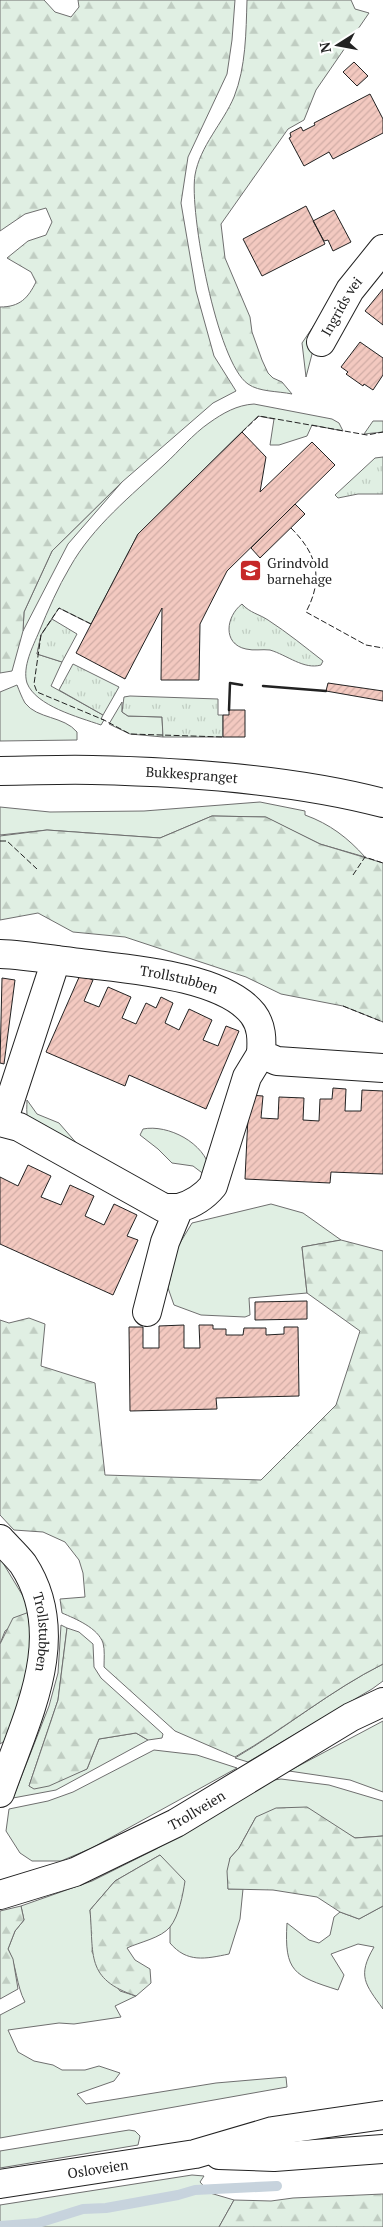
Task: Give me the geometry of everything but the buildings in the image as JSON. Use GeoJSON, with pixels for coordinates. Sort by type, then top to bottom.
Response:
{"type":"FeatureCollection","features":[{"type":"Feature","properties":{"kind":"street","name":"Ingrids vei"},"geometry":{"type":"LineString","coordinates":[[321,342],[350,290],[383,249]]}},
{"type":"Feature","properties":{"kind":"street","name":"Bukkespranget"},"geometry":{"type":"LineString","coordinates":[[0,770],[92,770],[224,778],[314,789],[383,803]]}},
{"type":"Feature","properties":{"kind":"street","name":"Trollstubben"},"geometry":{"type":"LineString","coordinates":[[0,954],[165,974],[200,983],[234,998],[252,1013],[260,1026],[261,1054]]}},
{"type":"Feature","properties":{"kind":"street"},"geometry":{"type":"LineString","coordinates":[[56,960],[2,1122],[19,1127],[164,1208],[179,1208],[192,1204],[206,1194],[213,1186],[247,1077],[261,1054],[277,1061],[383,1068]]}},
{"type":"Feature","properties":{"kind":"street"},"geometry":{"type":"LineString","coordinates":[[147,1312],[165,1242],[179,1208]]}},
{"type":"Feature","properties":{"kind":"street","name":"Trollstubben"},"geometry":{"type":"LineString","coordinates":[[0,1539],[22,1564],[32,1582],[44,1614],[46,1631],[37,1689],[0,1793]]}},
{"type":"Feature","properties":{"kind":"street","name":"Trollveien"},"geometry":{"type":"LineString","coordinates":[[0,1895],[75,1872],[176,1823],[351,1717],[383,1702]]}},
{"type":"Feature","properties":{"kind":"street","name":"Osloveien"},"geometry":{"type":"LineString","coordinates":[[0,2184],[195,2154],[273,2131],[383,2114]]}},
{"type":"Feature","properties":{"kind":"street","name":"Osloveien"},"geometry":{"type":"LineString","coordinates":[[195,2154],[274,2157],[383,2149]]}},
{"type":"Feature","properties":{"kind":"green space"},"geometry":{"type":"Polygon","coordinates":[[[0,0],[44,0],[55,12],[71,17],[79,7],[78,0],[235,0],[227,74],[188,157],[181,203],[196,291],[214,356],[236,391],[213,403],[122,482],[52,551],[24,612],[23,631],[12,671],[0,673],[0,307],[7,307],[18,303],[30,293],[36,282],[31,272],[7,258],[28,241],[46,235],[52,222],[46,208],[25,214],[0,231],[0,0]]]}},
{"type":"Feature","properties":{"kind":"green space"},"geometry":{"type":"Polygon","coordinates":[[[247,0],[351,0],[355,9],[369,13],[316,90],[304,120],[288,129],[221,224],[225,258],[250,317],[252,332],[262,360],[268,373],[273,378],[282,382],[292,394],[252,387],[237,370],[226,348],[216,318],[196,220],[195,175],[202,154],[229,107],[238,86],[245,49],[247,0]]]}},
{"type":"Feature","properties":{"kind":"green space"},"geometry":{"type":"Polygon","coordinates":[[[342,284],[317,335],[306,377],[302,343],[342,284]]]}},
{"type":"Feature","properties":{"kind":"green space"},"geometry":{"type":"Polygon","coordinates":[[[254,404],[332,419],[339,423],[343,431],[312,425],[307,436],[279,445],[270,445],[274,419],[258,416],[138,534],[91,624],[59,608],[41,635],[37,654],[62,662],[51,686],[103,715],[101,719],[104,720],[101,725],[59,710],[39,698],[27,683],[26,670],[29,657],[57,591],[79,552],[113,512],[197,432],[230,410],[254,404]]]}},
{"type":"Feature","properties":{"kind":"green space"},"geometry":{"type":"Polygon","coordinates":[[[373,421],[383,421],[383,432],[364,434],[373,421]]]}},
{"type":"Feature","properties":{"kind":"green space"},"geometry":{"type":"Polygon","coordinates":[[[383,457],[383,494],[358,494],[338,498],[335,495],[375,458],[383,457]]]}},
{"type":"Feature","properties":{"kind":"green space"},"geometry":{"type":"Polygon","coordinates":[[[122,482],[68,544],[23,631],[24,612],[52,551],[122,482]]]}},
{"type":"Feature","properties":{"kind":"green space"},"geometry":{"type":"Polygon","coordinates":[[[242,604],[303,645],[323,661],[321,665],[302,664],[270,650],[249,650],[238,646],[233,642],[229,629],[232,615],[242,604]]]}},
{"type":"Feature","properties":{"kind":"green space"},"geometry":{"type":"Polygon","coordinates":[[[52,619],[77,634],[62,662],[37,654],[41,635],[52,619]]]}},
{"type":"Feature","properties":{"kind":"green space"},"geometry":{"type":"Polygon","coordinates":[[[73,664],[119,687],[103,715],[59,690],[73,664]]]}},
{"type":"Feature","properties":{"kind":"green space"},"geometry":{"type":"Polygon","coordinates":[[[17,685],[25,703],[30,708],[72,727],[77,732],[77,740],[0,741],[0,692],[17,685]]]}},
{"type":"Feature","properties":{"kind":"green space"},"geometry":{"type":"Polygon","coordinates":[[[124,697],[218,699],[218,715],[223,715],[223,737],[163,737],[162,717],[128,716],[122,712],[124,697]]]}},
{"type":"Feature","properties":{"kind":"green space"},"geometry":{"type":"Polygon","coordinates":[[[122,702],[122,712],[128,716],[162,717],[163,737],[130,734],[109,724],[122,702]]]}},
{"type":"Feature","properties":{"kind":"green space"},"geometry":{"type":"Polygon","coordinates":[[[260,802],[305,811],[305,815],[338,832],[365,857],[320,844],[265,817],[212,816],[160,838],[47,830],[0,835],[0,807],[50,812],[144,811],[260,802]]]}},
{"type":"Feature","properties":{"kind":"green space"},"geometry":{"type":"Polygon","coordinates":[[[212,816],[266,817],[320,844],[383,863],[383,1022],[343,1006],[281,994],[246,977],[125,937],[73,932],[38,913],[0,920],[0,836],[47,830],[160,838],[212,816]]]}},
{"type":"Feature","properties":{"kind":"green space"},"geometry":{"type":"Polygon","coordinates":[[[27,1100],[37,1114],[59,1123],[79,1146],[103,1160],[116,1173],[130,1182],[173,1195],[189,1191],[201,1183],[205,1175],[193,1166],[172,1163],[140,1135],[143,1129],[153,1128],[174,1133],[193,1144],[207,1160],[210,1170],[209,1177],[200,1190],[188,1197],[167,1199],[153,1196],[66,1148],[35,1127],[28,1119],[27,1100]]]}},
{"type":"Feature","properties":{"kind":"green space"},"geometry":{"type":"Polygon","coordinates":[[[271,1204],[303,1213],[341,1240],[302,1247],[307,1293],[249,1298],[250,1315],[245,1317],[201,1315],[174,1305],[168,1288],[177,1248],[192,1223],[271,1204]]]}},
{"type":"Feature","properties":{"kind":"green space"},"geometry":{"type":"Polygon","coordinates":[[[341,1240],[383,1251],[383,1664],[345,1685],[235,1757],[175,1731],[104,1667],[104,1649],[100,1638],[92,1628],[62,1613],[60,1599],[85,1597],[83,1573],[79,1560],[65,1542],[43,1532],[14,1530],[0,1515],[0,1320],[9,1323],[29,1318],[45,1324],[41,1366],[95,1383],[105,1475],[261,1480],[336,1405],[360,1331],[307,1293],[302,1247],[341,1240]]]}},
{"type":"Feature","properties":{"kind":"green space"},"geometry":{"type":"Polygon","coordinates":[[[0,1558],[32,1611],[5,1631],[0,1644],[0,1558]]]}},
{"type":"Feature","properties":{"kind":"green space"},"geometry":{"type":"Polygon","coordinates":[[[32,1611],[32,1645],[27,1677],[6,1740],[0,1744],[0,1644],[13,1618],[32,1611]]]}},
{"type":"Feature","properties":{"kind":"green space"},"geometry":{"type":"Polygon","coordinates":[[[61,1625],[67,1628],[58,1700],[29,1786],[87,1769],[99,1739],[136,1733],[148,1740],[56,1790],[13,1798],[49,1706],[58,1673],[61,1625]]]}},
{"type":"Feature","properties":{"kind":"green space"},"geometry":{"type":"Polygon","coordinates":[[[67,1628],[79,1632],[93,1644],[94,1667],[101,1678],[163,1734],[162,1738],[148,1740],[136,1733],[99,1739],[87,1769],[49,1786],[34,1789],[29,1786],[58,1700],[67,1628]]]}},
{"type":"Feature","properties":{"kind":"green space"},"geometry":{"type":"Polygon","coordinates":[[[383,1664],[383,1681],[372,1689],[248,1762],[235,1758],[345,1685],[383,1664]]]}},
{"type":"Feature","properties":{"kind":"green space"},"geometry":{"type":"Polygon","coordinates":[[[383,1721],[383,1792],[350,1780],[289,1771],[383,1721]]]}},
{"type":"Feature","properties":{"kind":"green space"},"geometry":{"type":"Polygon","coordinates":[[[154,1750],[197,1755],[237,1768],[92,1848],[61,1861],[32,1861],[20,1853],[6,1831],[9,1809],[48,1801],[73,1792],[154,1750]]]}},
{"type":"Feature","properties":{"kind":"green space"},"geometry":{"type":"Polygon","coordinates":[[[281,1779],[329,1785],[383,1801],[383,1836],[355,1838],[333,1826],[256,1817],[239,1848],[230,1858],[228,1889],[243,1889],[240,1919],[229,1954],[204,1958],[190,1957],[183,1954],[170,1943],[170,1927],[178,1906],[160,1855],[115,1881],[90,1910],[93,1940],[92,1952],[120,1991],[136,1996],[115,2006],[121,2017],[74,2024],[59,2023],[8,2030],[18,2052],[34,2061],[53,2065],[62,2070],[85,2070],[99,2066],[120,2073],[114,2081],[77,2094],[86,2104],[216,2083],[286,2077],[287,2087],[0,2138],[0,2015],[25,2002],[8,1949],[15,1931],[24,1920],[21,1906],[92,1881],[156,1849],[274,1780],[281,1779]]]}},
{"type":"Feature","properties":{"kind":"green space"},"geometry":{"type":"Polygon","coordinates":[[[307,1807],[355,1838],[383,1836],[383,1906],[359,1919],[340,1912],[317,1897],[273,1890],[228,1889],[227,1871],[230,1858],[239,1848],[256,1817],[276,1808],[307,1807]]]}},
{"type":"Feature","properties":{"kind":"green space"},"geometry":{"type":"Polygon","coordinates":[[[160,1855],[185,1881],[178,1911],[170,1927],[156,1937],[127,1948],[135,1960],[150,1969],[151,1983],[136,1996],[108,1982],[95,1964],[90,1910],[115,1881],[160,1855]]]}},
{"type":"Feature","properties":{"kind":"green space"},"geometry":{"type":"Polygon","coordinates":[[[21,1906],[24,1920],[15,1931],[8,1949],[13,1959],[18,1989],[0,1999],[0,1911],[21,1906]]]}},
{"type":"Feature","properties":{"kind":"green space"},"geometry":{"type":"Polygon","coordinates":[[[383,1906],[383,2009],[365,1980],[366,1965],[374,1947],[358,1944],[331,1954],[344,1975],[338,1990],[311,1981],[295,1970],[290,1962],[288,1952],[287,1923],[309,1940],[319,1943],[330,1935],[334,1917],[340,1912],[359,1919],[383,1906]]]}},
{"type":"Feature","properties":{"kind":"green space"},"geometry":{"type":"Polygon","coordinates":[[[129,2130],[135,2131],[140,2136],[138,2145],[0,2168],[0,2151],[129,2130]]]}},
{"type":"Feature","properties":{"kind":"green space"},"geometry":{"type":"Polygon","coordinates":[[[192,2175],[204,2176],[200,2182],[210,2193],[234,2200],[219,2227],[0,2227],[0,2205],[192,2175]]]}},
{"type":"Feature","properties":{"kind":"green space"},"geometry":{"type":"Polygon","coordinates":[[[383,2194],[383,2227],[219,2227],[234,2200],[271,2201],[293,2198],[383,2194]]]}},
{"type":"Feature","properties":{"kind":"waterway"},"geometry":{"type":"LineString","coordinates":[[0,2226],[38,2223],[83,2209],[106,2208],[178,2195],[195,2190],[277,2186]]}},
{"type":"Feature","properties":{"kind":"fence"},"geometry":{"type":"LineString","coordinates":[[242,432],[259,416],[367,435],[383,432]]}},
{"type":"Feature","properties":{"kind":"fence"},"geometry":{"type":"LineString","coordinates":[[291,528],[307,547],[315,567],[315,588],[306,612],[366,645],[383,648]]}},
{"type":"Feature","properties":{"kind":"fence"},"geometry":{"type":"LineString","coordinates":[[91,624],[59,608],[41,635],[34,684],[37,692],[104,720],[130,734],[223,737]]}},
{"type":"Feature","properties":{"kind":"fence"},"geometry":{"type":"LineString","coordinates":[[0,841],[7,841],[37,869]]}},
{"type":"Feature","properties":{"kind":"fence"},"geometry":{"type":"LineString","coordinates":[[353,875],[365,857],[383,863]]}},
{"type":"Feature","properties":{"kind":"fence"},"geometry":{"type":"LineString","coordinates":[[343,1006],[383,1022]]}},
{"type":"Feature","properties":{"kind":"wall"},"geometry":{"type":"LineString","coordinates":[[229,710],[230,683],[242,685]]}},
{"type":"Feature","properties":{"kind":"wall"},"geometry":{"type":"LineString","coordinates":[[263,686],[326,691]]}},
{"type":"Feature","properties":{"kind":"place","name":"Grindvold barnehage"},"geometry":{"type":"Point","coordinates":[251,571]}}]}
